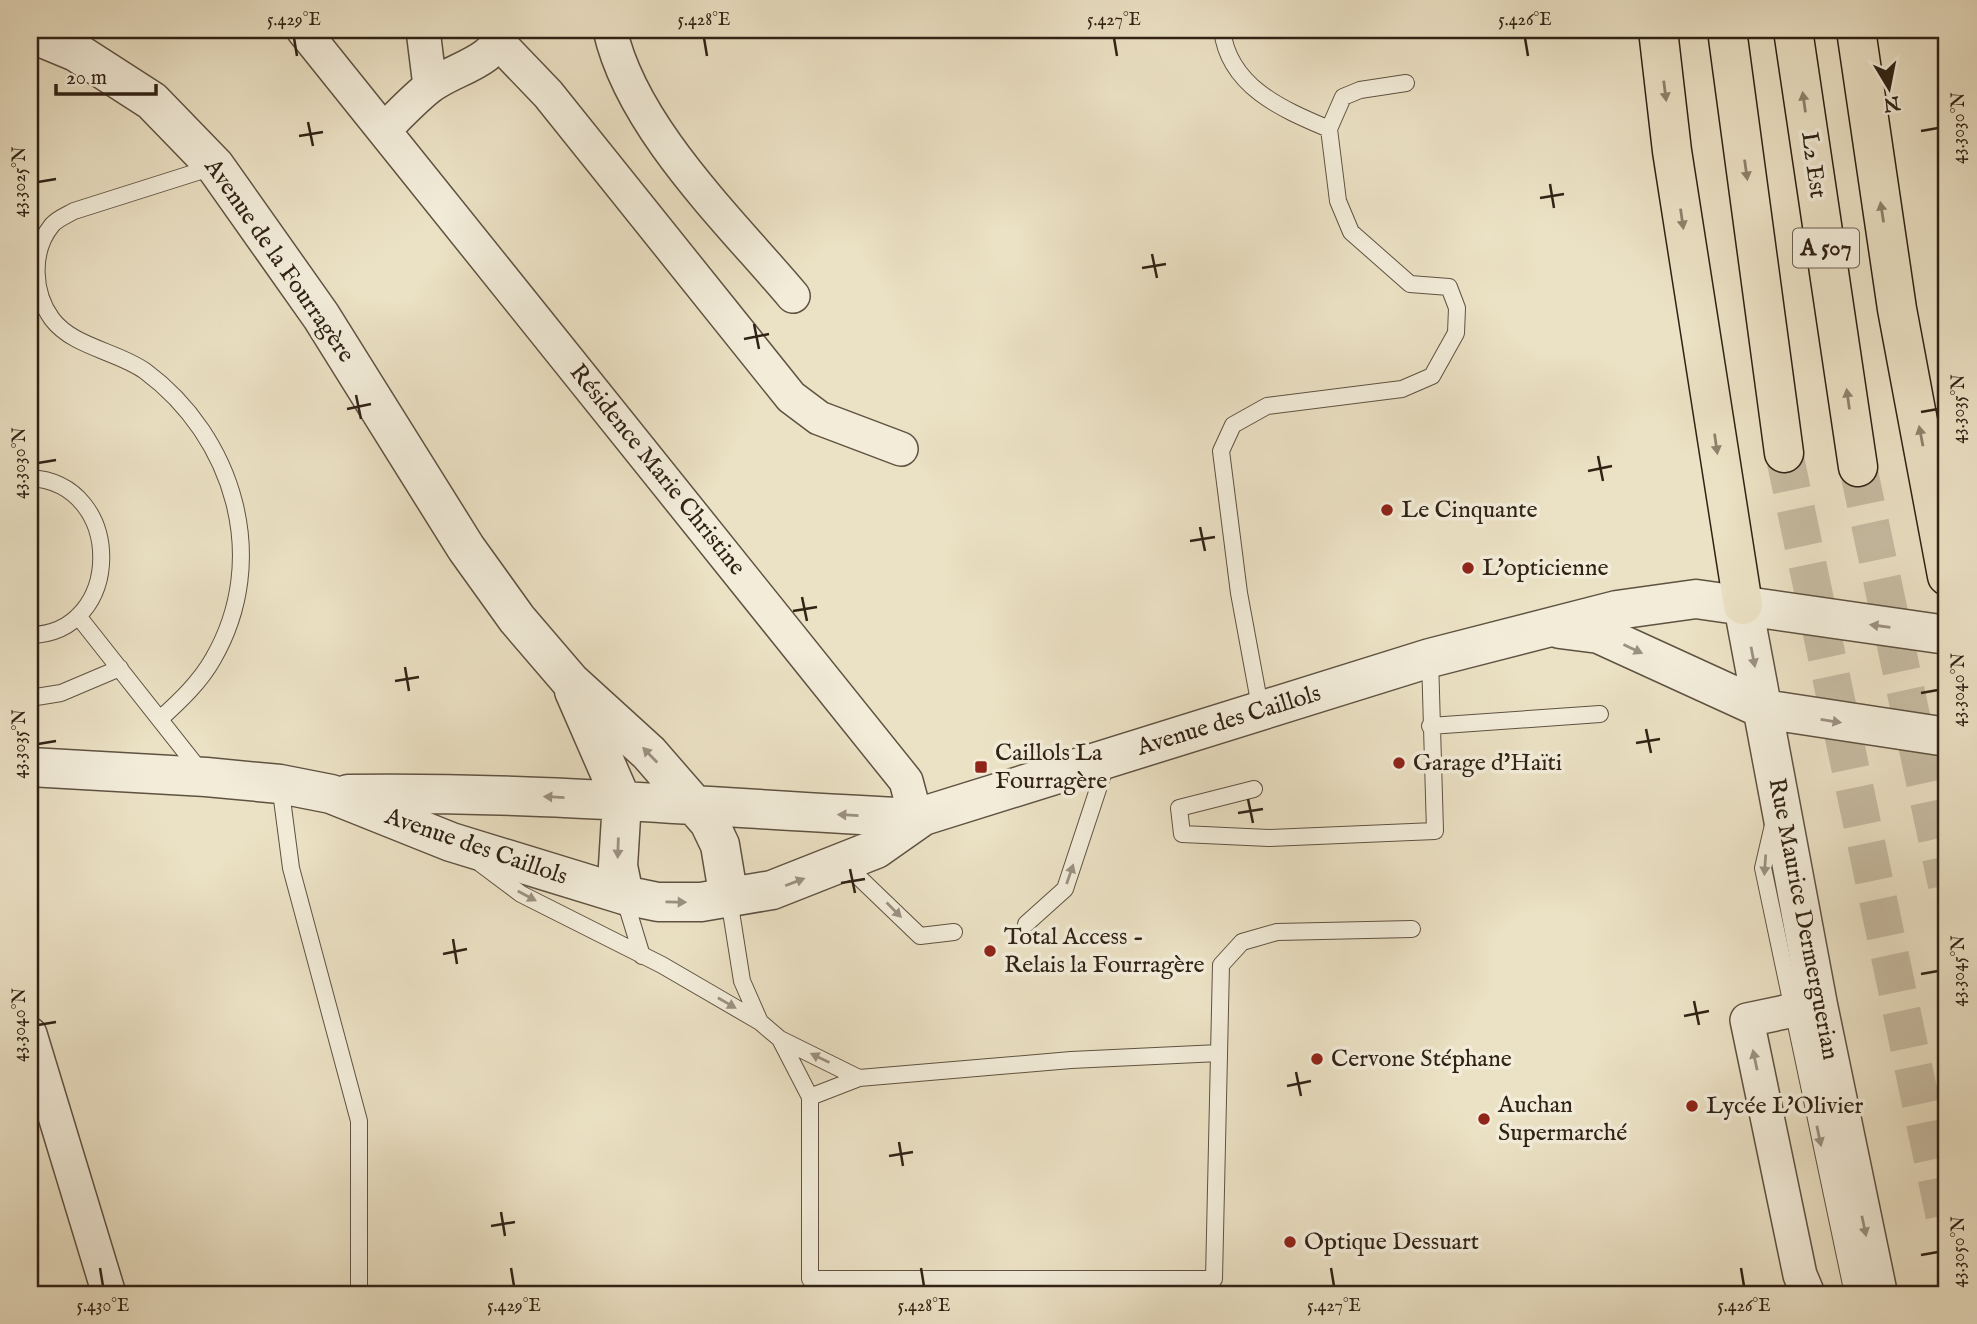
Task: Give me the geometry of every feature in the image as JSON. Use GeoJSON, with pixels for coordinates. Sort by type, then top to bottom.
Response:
{"type":"FeatureCollection","features":[{"type":"Feature","properties":{"kind":"highway"},"geometry":{"type":"LineString","coordinates":[[1658,30],[1672,151],[1743,605]]}},
{"type":"Feature","properties":{"kind":"highway","name":"A 507"},"geometry":{"type":"LineString","coordinates":[[1727,30],[1784,453]]}},
{"type":"Feature","properties":{"kind":"highway","name":"L2 Est"},"geometry":{"type":"LineString","coordinates":[[1793,30],[1858,467]]}},
{"type":"Feature","properties":{"kind":"highway"},"geometry":{"type":"LineString","coordinates":[[1856,30],[1897,309],[1947,576]]}},
{"type":"Feature","properties":{"kind":"street","name":"Résidence Marie Christine"},"geometry":{"type":"LineString","coordinates":[[303,30],[906,781],[916,818]]}},
{"type":"Feature","properties":{"kind":"street"},"geometry":{"type":"LineString","coordinates":[[423,30],[430,86]]}},
{"type":"Feature","properties":{"kind":"street"},"geometry":{"type":"LineString","coordinates":[[610,30],[636,101],[655,132],[793,296]]}},
{"type":"Feature","properties":{"kind":"street","name":"Avenue de la Fourragère"},"geometry":{"type":"LineString","coordinates":[[30,33],[76,52],[152,102],[215,166],[321,316],[466,548],[517,619],[571,682],[649,753],[709,822],[720,845],[729,899]]}},
{"type":"Feature","properties":{"kind":"street"},"geometry":{"type":"LineString","coordinates":[[384,130],[430,86],[471,65],[502,37],[791,397],[818,418],[901,449]]}},
{"type":"Feature","properties":{"kind":"street","name":"Avenue des Caillols"},"geometry":{"type":"LineString","coordinates":[[331,794],[451,842],[624,895],[659,902],[729,899],[772,890],[844,863],[876,849],[916,818],[1430,657],[1617,610],[1696,599],[1947,635]]}},
{"type":"Feature","properties":{"kind":"street"},"geometry":{"type":"LineString","coordinates":[[1743,605],[1763,709]]}},
{"type":"Feature","properties":{"kind":"street","name":"Avenue des Caillols"},"geometry":{"type":"LineString","coordinates":[[1544,627],[1599,634],[1763,709],[1947,737]]}},
{"type":"Feature","properties":{"kind":"street","name":"Avenue de la Fourragère"},"geometry":{"type":"LineString","coordinates":[[571,682],[622,801]]}},
{"type":"Feature","properties":{"kind":"street","name":"Rue Maurice Dermerguerian"},"geometry":{"type":"LineString","coordinates":[[1763,709],[1779,799],[1805,1007],[1878,1294]]}},
{"type":"Feature","properties":{"kind":"street","name":"Avenue des Caillols"},"geometry":{"type":"LineString","coordinates":[[30,767],[206,777],[331,794],[436,792],[916,818]]}},
{"type":"Feature","properties":{"kind":"street"},"geometry":{"type":"LineString","coordinates":[[622,801],[618,866],[624,895]]}},
{"type":"Feature","properties":{"kind":"street"},"geometry":{"type":"LineString","coordinates":[[1805,1007],[1747,1020],[1800,1275],[1808,1294]]}},
{"type":"Feature","properties":{"kind":"street"},"geometry":{"type":"LineString","coordinates":[[30,1034],[109,1294]]}},
{"type":"Feature","properties":{"kind":"lane"},"geometry":{"type":"LineString","coordinates":[[1222,30],[1238,73],[1268,101],[1329,129]]}},
{"type":"Feature","properties":{"kind":"lane"},"geometry":{"type":"LineString","coordinates":[[1261,712],[1239,593],[1221,451],[1233,425],[1267,407],[1402,389],[1412,385],[1432,376],[1456,333],[1457,308],[1450,287],[1410,284],[1351,232],[1338,201],[1329,129],[1343,97],[1360,90],[1406,83]]}},
{"type":"Feature","properties":{"kind":"lane"},"geometry":{"type":"LineString","coordinates":[[160,719],[186,695],[213,659],[231,617],[241,572],[237,521],[227,474],[205,433],[175,396],[142,369],[72,337],[53,321],[39,297],[36,269],[41,241],[53,223],[74,211],[215,166]]}},
{"type":"Feature","properties":{"kind":"lane"},"geometry":{"type":"LineString","coordinates":[[30,478],[44,478],[72,492],[93,515],[103,545],[101,576],[78,616],[64,625],[30,635]]}},
{"type":"Feature","properties":{"kind":"lane"},"geometry":{"type":"LineString","coordinates":[[78,616],[206,777]]}},
{"type":"Feature","properties":{"kind":"lane"},"geometry":{"type":"LineString","coordinates":[[1254,789],[1179,808],[1182,834],[1269,838],[1435,831],[1430,657]]}},
{"type":"Feature","properties":{"kind":"lane"},"geometry":{"type":"LineString","coordinates":[[30,698],[61,693],[120,668]]}},
{"type":"Feature","properties":{"kind":"lane"},"geometry":{"type":"LineString","coordinates":[[1430,726],[1600,714]]}},
{"type":"Feature","properties":{"kind":"lane"},"geometry":{"type":"LineString","coordinates":[[1026,924],[1065,889],[1108,758]]}},
{"type":"Feature","properties":{"kind":"lane"},"geometry":{"type":"LineString","coordinates":[[280,785],[291,868],[359,1121],[359,1294]]}},
{"type":"Feature","properties":{"kind":"lane"},"geometry":{"type":"LineString","coordinates":[[451,842],[521,894],[642,956],[760,1022],[780,1039],[859,1078]]}},
{"type":"Feature","properties":{"kind":"lane"},"geometry":{"type":"LineString","coordinates":[[844,863],[920,936],[954,932]]}},
{"type":"Feature","properties":{"kind":"lane"},"geometry":{"type":"LineString","coordinates":[[624,895],[642,956]]}},
{"type":"Feature","properties":{"kind":"lane"},"geometry":{"type":"LineString","coordinates":[[729,899],[742,981],[760,1022]]}},
{"type":"Feature","properties":{"kind":"lane"},"geometry":{"type":"LineString","coordinates":[[780,1039],[810,1097],[810,1279],[1214,1287],[1221,965],[1242,942],[1277,932],[1412,929]]}},
{"type":"Feature","properties":{"kind":"lane"},"geometry":{"type":"LineString","coordinates":[[1805,1007],[1853,1294]]}},
{"type":"Feature","properties":{"kind":"lane"},"geometry":{"type":"LineString","coordinates":[[810,1097],[859,1078],[1071,1060],[1219,1053]]}},
{"type":"Feature","properties":{"kind":"tunnel"},"geometry":{"type":"LineString","coordinates":[[1784,453],[1947,1227]]}},
{"type":"Feature","properties":{"kind":"tunnel"},"geometry":{"type":"LineString","coordinates":[[1858,467],[1947,885]]}},
{"type":"Feature","properties":{"kind":"place","name":"Le Cinquante"},"geometry":{"type":"Point","coordinates":[1387,510]}},
{"type":"Feature","properties":{"kind":"place","name":"L'opticienne"},"geometry":{"type":"Point","coordinates":[1468,568]}},
{"type":"Feature","properties":{"kind":"place","name":"Garage d'Haïti"},"geometry":{"type":"Point","coordinates":[1399,763]}},
{"type":"Feature","properties":{"kind":"place","name":"Caillols La Fourragère"},"geometry":{"type":"Point","coordinates":[981,767]}},
{"type":"Feature","properties":{"kind":"place","name":"Total Access - Relais la Fourragère"},"geometry":{"type":"Point","coordinates":[990,951]}},
{"type":"Feature","properties":{"kind":"place","name":"Cervone Stéphane"},"geometry":{"type":"Point","coordinates":[1317,1059]}},
{"type":"Feature","properties":{"kind":"place","name":"Lycée L'Olivier"},"geometry":{"type":"Point","coordinates":[1692,1106]}},
{"type":"Feature","properties":{"kind":"place","name":"Auchan Supermarché"},"geometry":{"type":"Point","coordinates":[1484,1119]}},
{"type":"Feature","properties":{"kind":"place","name":"Optique Dessuart"},"geometry":{"type":"Point","coordinates":[1290,1242]}}]}
